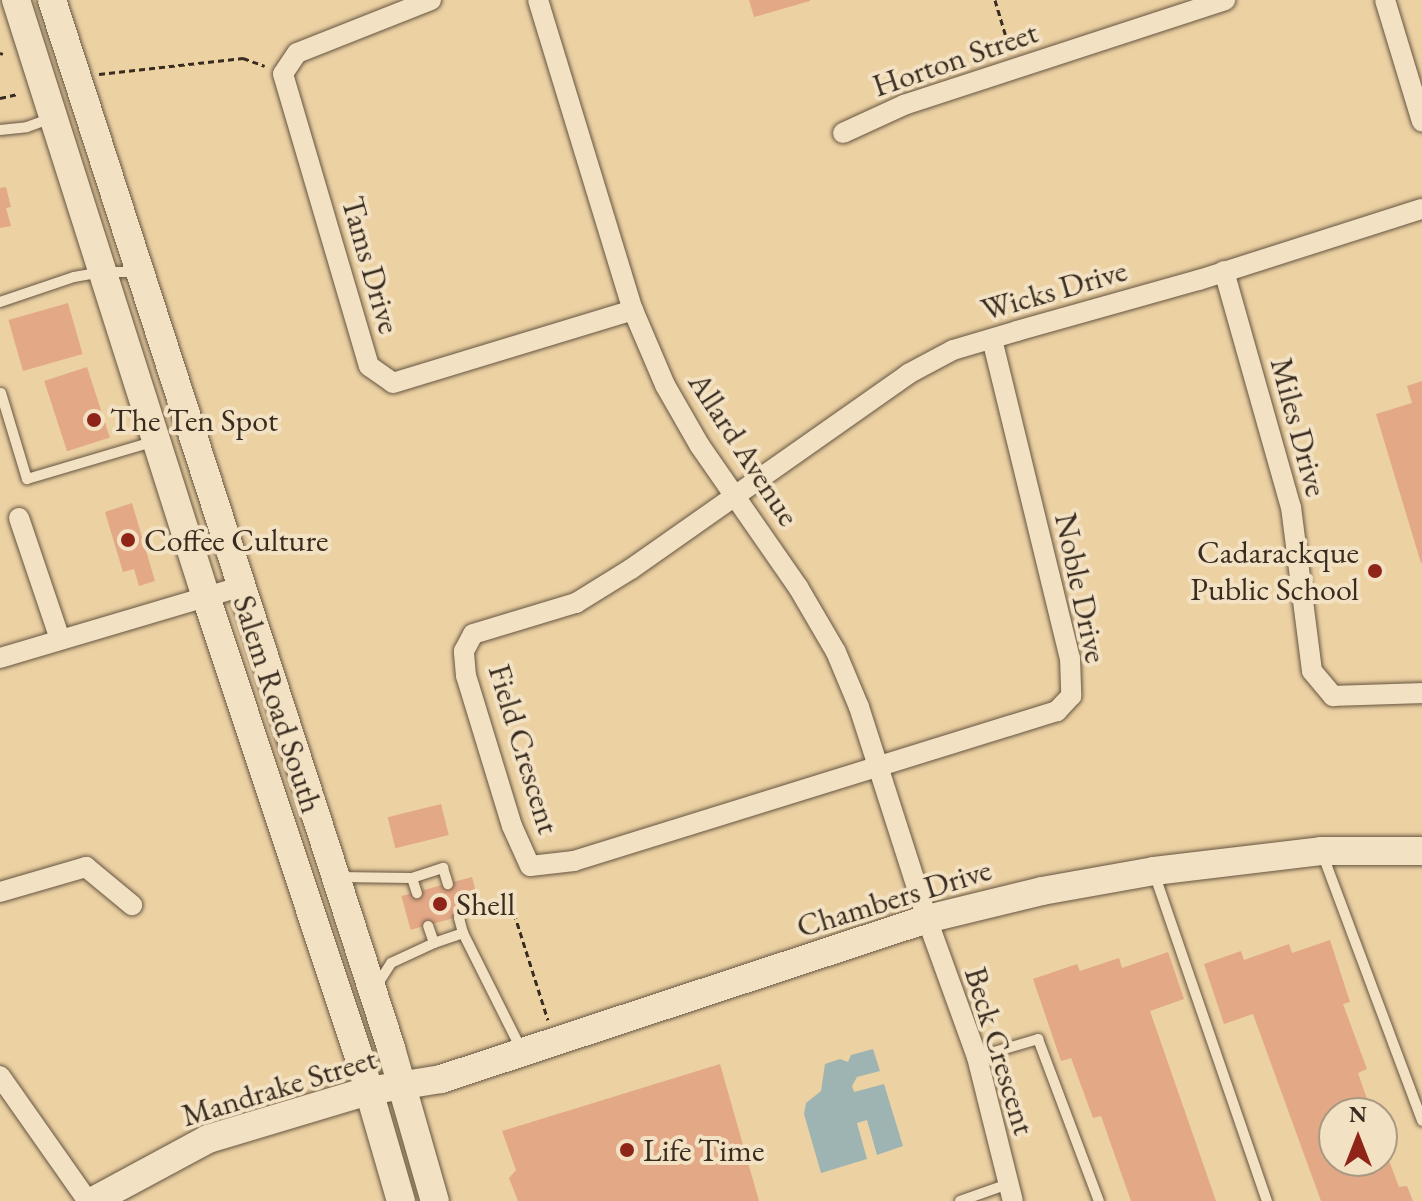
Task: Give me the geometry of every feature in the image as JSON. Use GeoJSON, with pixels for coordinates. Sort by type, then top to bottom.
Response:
{"type":"FeatureCollection","features":[{"type":"Feature","properties":{"kind":"main road","name":"Salem Road South"},"geometry":{"type":"LineString","coordinates":[[16,0],[401,1201]]}},
{"type":"Feature","properties":{"kind":"main road","name":"Salem Road South"},"geometry":{"type":"LineString","coordinates":[[52,0],[239,587],[373,992],[435,1201]]}},
{"type":"Feature","properties":{"kind":"main road","name":"Chambers Drive"},"geometry":{"type":"LineString","coordinates":[[401,1085],[441,1079],[927,919],[1042,891],[1154,871],[1321,851],[1422,851]]}},
{"type":"Feature","properties":{"kind":"main road","name":"Mandrake Street"},"geometry":{"type":"LineString","coordinates":[[91,1201],[208,1139],[368,1091],[401,1085]]}},
{"type":"Feature","properties":{"kind":"street"},"geometry":{"type":"LineString","coordinates":[[283,74],[297,53],[431,0]]}},
{"type":"Feature","properties":{"kind":"street","name":"Allard Avenue"},"geometry":{"type":"LineString","coordinates":[[538,0],[633,310],[665,385],[700,446],[798,587],[836,652],[879,764],[927,919]]}},
{"type":"Feature","properties":{"kind":"street","name":"Horton Street"},"geometry":{"type":"LineString","coordinates":[[843,133],[904,105],[1225,0]]}},
{"type":"Feature","properties":{"kind":"street"},"geometry":{"type":"LineString","coordinates":[[1385,0],[1422,122]]}},
{"type":"Feature","properties":{"kind":"street","name":"Tams Drive"},"geometry":{"type":"LineString","coordinates":[[283,74],[369,366],[393,383],[633,310]]}},
{"type":"Feature","properties":{"kind":"street","name":"Wicks Drive"},"geometry":{"type":"LineString","coordinates":[[736,496],[908,374],[953,350],[1422,209]]}},
{"type":"Feature","properties":{"kind":"street","name":"Miles Drive"},"geometry":{"type":"LineString","coordinates":[[1224,271],[1291,507],[1312,671],[1333,696],[1422,693]]}},
{"type":"Feature","properties":{"kind":"street","name":"Noble Drive"},"geometry":{"type":"LineString","coordinates":[[879,764],[1057,711],[1071,696],[1070,658],[992,339]]}},
{"type":"Feature","properties":{"kind":"street","name":"Field Crescent"},"geometry":{"type":"LineString","coordinates":[[736,496],[576,603],[473,634],[464,651],[466,676],[512,826],[530,866],[574,861],[879,764]]}},
{"type":"Feature","properties":{"kind":"street"},"geometry":{"type":"LineString","coordinates":[[19,518],[60,639]]}},
{"type":"Feature","properties":{"kind":"street"},"geometry":{"type":"LineString","coordinates":[[1,654],[239,587]]}},
{"type":"Feature","properties":{"kind":"street"},"geometry":{"type":"LineString","coordinates":[[0,892],[86,867],[132,905]]}},
{"type":"Feature","properties":{"kind":"street","name":"Beck Crescent"},"geometry":{"type":"LineString","coordinates":[[927,919],[977,1057],[1010,1193]]}},
{"type":"Feature","properties":{"kind":"street"},"geometry":{"type":"LineString","coordinates":[[0,1076],[91,1201]]}},
{"type":"Feature","properties":{"kind":"lane"},"geometry":{"type":"LineString","coordinates":[[0,130],[27,127],[53,118]]}},
{"type":"Feature","properties":{"kind":"lane"},"geometry":{"type":"LineString","coordinates":[[0,302],[67,279],[102,272],[139,272]]}},
{"type":"Feature","properties":{"kind":"lane"},"geometry":{"type":"LineString","coordinates":[[1,393],[27,479],[157,440]]}},
{"type":"Feature","properties":{"kind":"lane"},"geometry":{"type":"LineString","coordinates":[[1321,851],[1422,1121]]}},
{"type":"Feature","properties":{"kind":"lane"},"geometry":{"type":"LineString","coordinates":[[335,877],[412,878],[443,868],[448,884]]}},
{"type":"Feature","properties":{"kind":"lane"},"geometry":{"type":"LineString","coordinates":[[1154,871],[1267,1201]]}},
{"type":"Feature","properties":{"kind":"lane"},"geometry":{"type":"LineString","coordinates":[[412,878],[417,893]]}},
{"type":"Feature","properties":{"kind":"lane"},"geometry":{"type":"LineString","coordinates":[[459,918],[463,933],[523,1053]]}},
{"type":"Feature","properties":{"kind":"lane"},"geometry":{"type":"LineString","coordinates":[[428,926],[434,943]]}},
{"type":"Feature","properties":{"kind":"lane"},"geometry":{"type":"LineString","coordinates":[[373,992],[391,963],[463,933]]}},
{"type":"Feature","properties":{"kind":"lane"},"geometry":{"type":"LineString","coordinates":[[977,1057],[1038,1039],[1099,1201]]}},
{"type":"Feature","properties":{"kind":"lane"},"geometry":{"type":"LineString","coordinates":[[960,1201],[1010,1193]]}},
{"type":"Feature","properties":{"kind":"path"},"geometry":{"type":"LineString","coordinates":[[995,0],[1016,68]]}},
{"type":"Feature","properties":{"kind":"path"},"geometry":{"type":"LineString","coordinates":[[78,78],[243,58],[283,74]]}},
{"type":"Feature","properties":{"kind":"path"},"geometry":{"type":"LineString","coordinates":[[0,98],[17,94]]}},
{"type":"Feature","properties":{"kind":"path"},"geometry":{"type":"LineString","coordinates":[[514,901],[514,913],[554,1042]]}},
{"type":"Feature","properties":{"kind":"water"},"geometry":{"type":"Polygon","coordinates":[[[873,1049],[880,1071],[857,1077],[852,1086],[854,1092],[884,1084],[903,1146],[877,1155],[867,1120],[857,1123],[867,1159],[821,1173],[804,1114],[806,1103],[821,1091],[825,1064],[840,1059],[848,1062],[851,1055],[873,1049]]]}},
{"type":"Feature","properties":{"kind":"building"},"geometry":{"type":"Polygon","coordinates":[[[749,0],[810,0],[810,1],[754,17],[749,0]]]}},
{"type":"Feature","properties":{"kind":"building"},"geometry":{"type":"Polygon","coordinates":[[[6,187],[11,207],[6,208],[11,226],[0,228],[0,188],[6,187]]]}},
{"type":"Feature","properties":{"kind":"building"},"geometry":{"type":"Polygon","coordinates":[[[68,303],[83,354],[23,371],[8,320],[68,303]]]}},
{"type":"Feature","properties":{"kind":"building"},"geometry":{"type":"Polygon","coordinates":[[[87,367],[110,437],[67,451],[44,381],[87,367]]]}},
{"type":"Feature","properties":{"kind":"building"},"geometry":{"type":"Polygon","coordinates":[[[1422,381],[1421,563],[1376,414],[1412,403],[1407,386],[1422,381]]]}},
{"type":"Feature","properties":{"kind":"building","name":"Coffee Culture"},"geometry":{"type":"Polygon","coordinates":[[[132,503],[155,581],[139,586],[134,569],[123,572],[105,512],[132,503]]]}},
{"type":"Feature","properties":{"kind":"building"},"geometry":{"type":"Polygon","coordinates":[[[441,804],[449,835],[395,848],[388,817],[441,804]]]}},
{"type":"Feature","properties":{"kind":"building"},"geometry":{"type":"Polygon","coordinates":[[[472,877],[481,911],[411,930],[401,896],[472,877]]]}},
{"type":"Feature","properties":{"kind":"building"},"geometry":{"type":"Polygon","coordinates":[[[1330,940],[1350,1002],[1343,1004],[1367,1069],[1358,1073],[1366,1097],[1318,1097],[1318,1177],[1395,1177],[1399,1187],[1407,1186],[1413,1201],[1321,1201],[1253,1014],[1224,1024],[1204,964],[1241,951],[1244,960],[1289,944],[1292,953],[1330,940]]]}},
{"type":"Feature","properties":{"kind":"building"},"geometry":{"type":"Polygon","coordinates":[[[1168,952],[1184,999],[1150,1011],[1216,1201],[1131,1201],[1101,1116],[1093,1118],[1071,1058],[1061,1061],[1033,979],[1077,964],[1080,971],[1119,958],[1122,968],[1168,952]]]}},
{"type":"Feature","properties":{"kind":"building","name":"Life Time"},"geometry":{"type":"Polygon","coordinates":[[[720,1064],[759,1201],[518,1201],[509,1178],[516,1170],[502,1131],[720,1064]]]}},
{"type":"Feature","properties":{"kind":"place","name":"The Ten Spot"},"geometry":{"type":"Point","coordinates":[94,420]}},
{"type":"Feature","properties":{"kind":"place","name":"Coffee Culture"},"geometry":{"type":"Point","coordinates":[128,540]}},
{"type":"Feature","properties":{"kind":"place","name":"Cadarackque Public School"},"geometry":{"type":"Point","coordinates":[1375,571]}},
{"type":"Feature","properties":{"kind":"place","name":"Shell"},"geometry":{"type":"Point","coordinates":[440,904]}},
{"type":"Feature","properties":{"kind":"place","name":"Life Time"},"geometry":{"type":"Point","coordinates":[627,1150]}}]}
